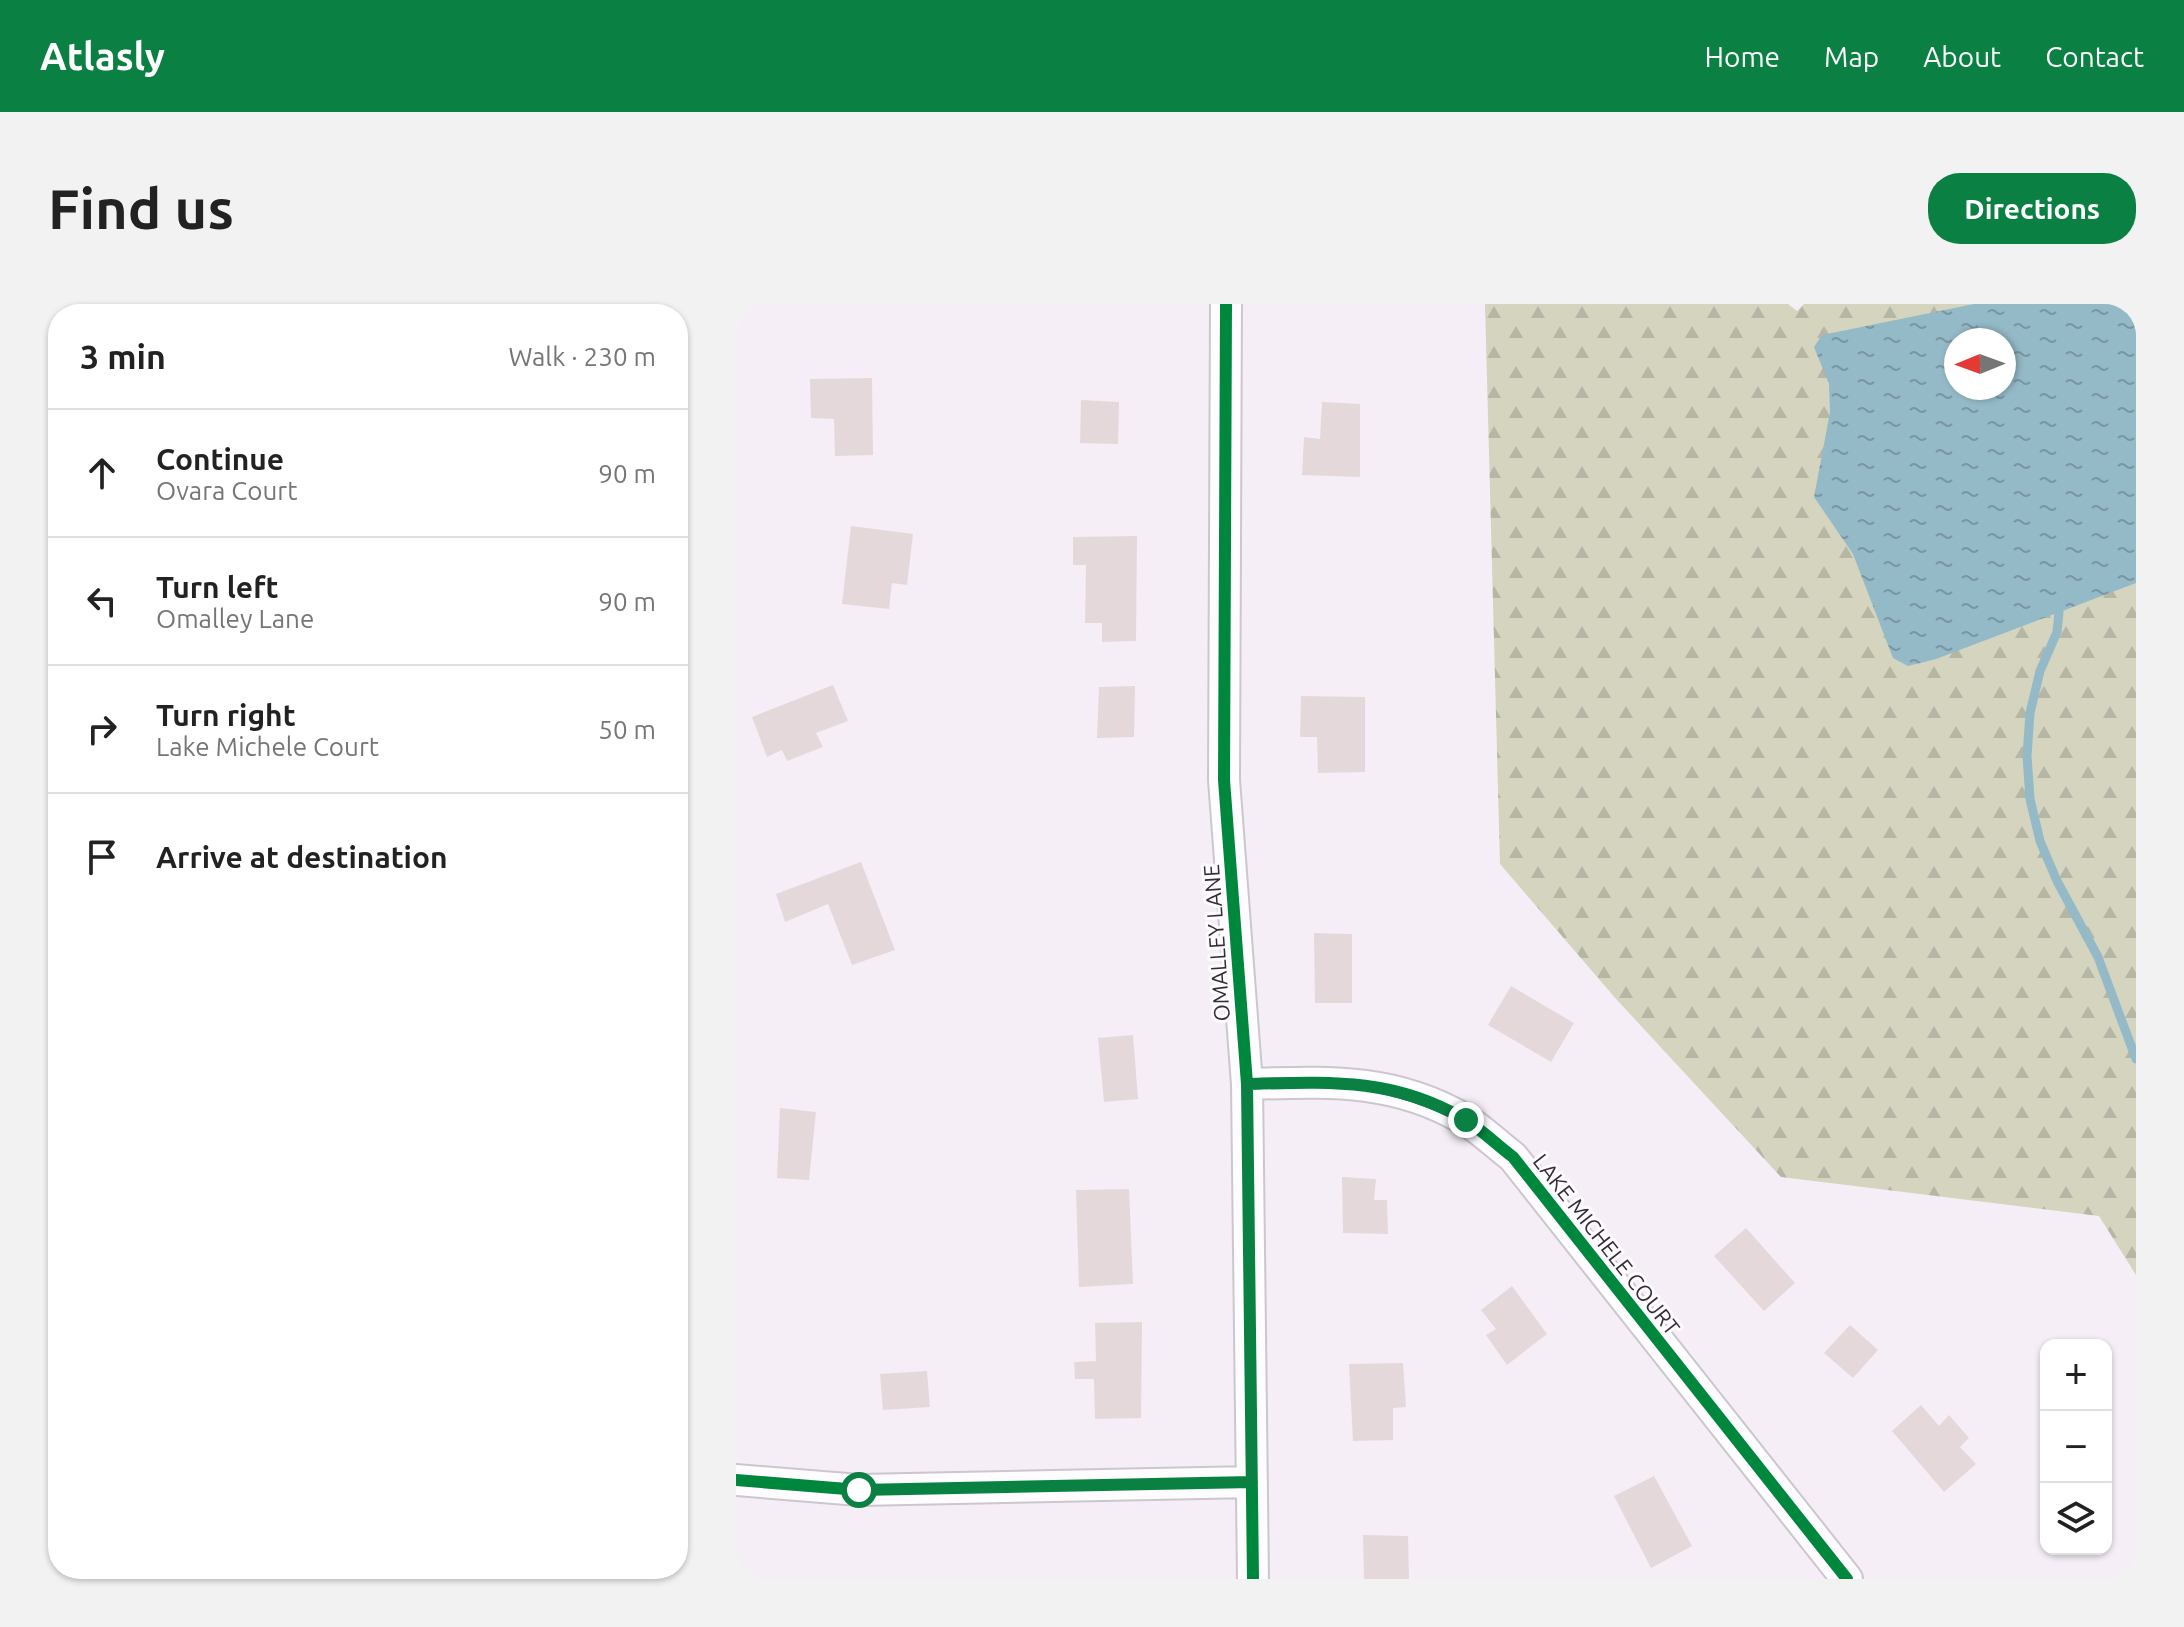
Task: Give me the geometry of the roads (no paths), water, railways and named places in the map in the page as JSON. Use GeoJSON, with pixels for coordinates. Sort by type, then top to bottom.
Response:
{"type":"FeatureCollection","features":[{"type":"Feature","properties":{"kind":"street","name":"OMALLEY LANE"},"geometry":{"type":"LineString","coordinates":[[1226,304],[1224,780],[1247,1084],[1253,1579]]}},
{"type":"Feature","properties":{"kind":"street","name":"LAKE MICHELE COURT"},"geometry":{"type":"LineString","coordinates":[[1247,1084],[1344,1081],[1387,1088],[1427,1100],[1466,1120],[1513,1157],[1847,1579]]}},
{"type":"Feature","properties":{"kind":"street"},"geometry":{"type":"LineString","coordinates":[[736,1480],[859,1490],[1252,1482]]}},
{"type":"Feature","properties":{"kind":"water"},"geometry":{"type":"Polygon","coordinates":[[[1974,304],[2136,304],[2136,583],[1936,659],[1908,666],[1893,658],[1853,554],[1814,497],[1830,412],[1829,384],[1814,347],[1822,335],[1974,304]]]}},
{"type":"Feature","properties":{"kind":"waterway"},"geometry":{"type":"LineString","coordinates":[[2059,612],[2057,632],[2040,671],[2030,713],[2027,756],[2030,799],[2040,841],[2057,881],[2098,957],[2136,1059]]}}]}
